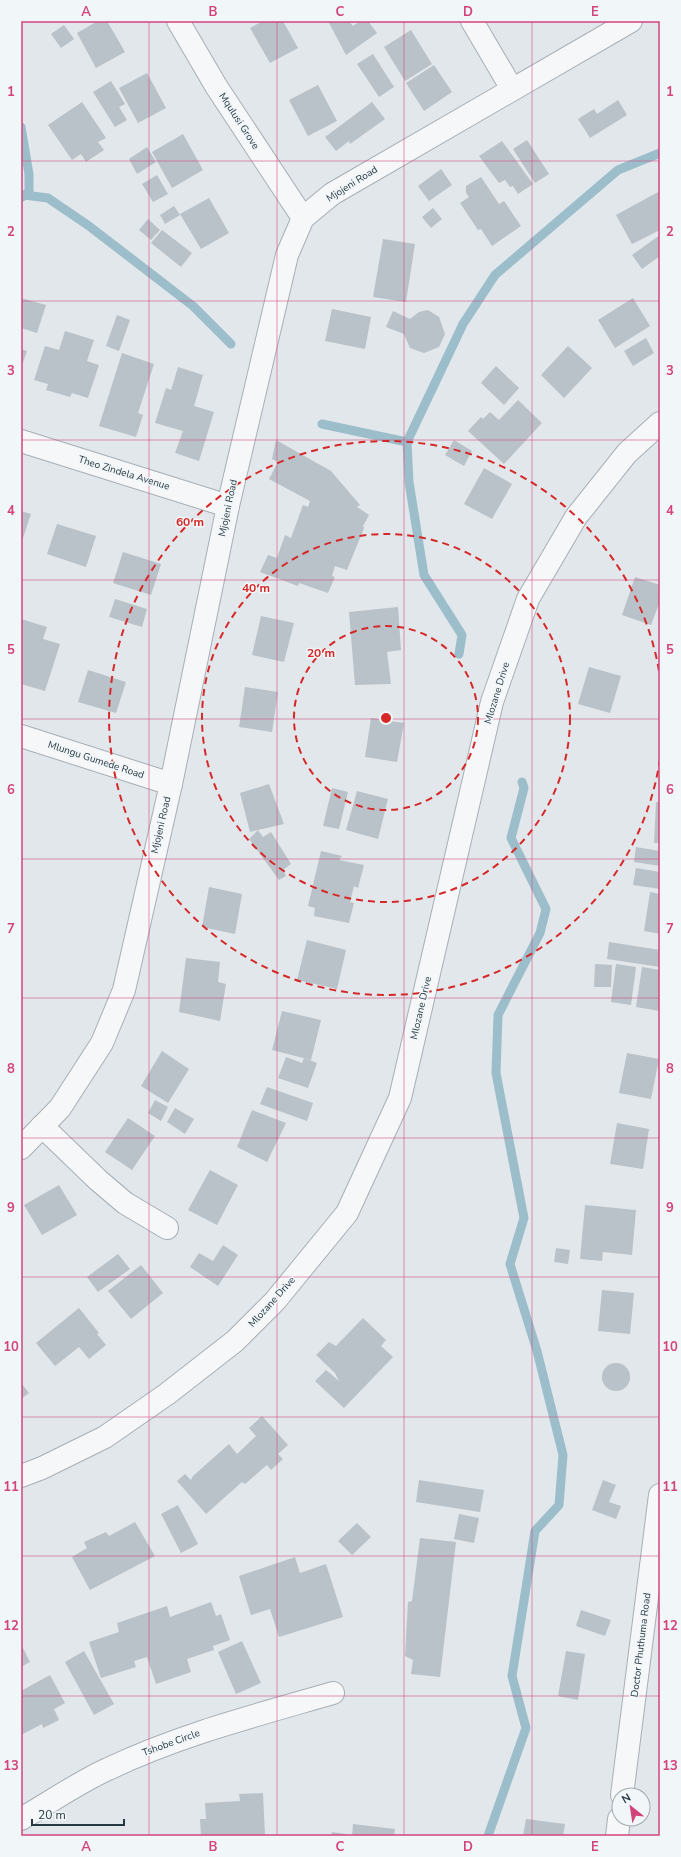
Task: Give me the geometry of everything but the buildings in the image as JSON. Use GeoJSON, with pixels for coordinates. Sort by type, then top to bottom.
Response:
{"type":"FeatureCollection","features":[{"type":"Feature","properties":{"kind":"street","name":"Mqulusi Grove"},"geometry":{"type":"LineString","coordinates":[[178,21],[216,86],[304,218]]}},
{"type":"Feature","properties":{"kind":"street"},"geometry":{"type":"LineString","coordinates":[[472,21],[512,89]]}},
{"type":"Feature","properties":{"kind":"street","name":"Mjojeni Road"},"geometry":{"type":"LineString","coordinates":[[21,1148],[60,1108],[102,1044],[124,990],[171,784],[228,506],[287,255],[304,218],[332,194],[631,21]]}},
{"type":"Feature","properties":{"kind":"street","name":"Mlozane Drive"},"geometry":{"type":"LineString","coordinates":[[21,1476],[42,1468],[105,1436],[167,1394],[235,1341],[275,1301],[347,1213],[400,1098],[492,702],[528,599],[576,517],[626,453],[660,423]]}},
{"type":"Feature","properties":{"kind":"street","name":"Theo Zindela Avenue"},"geometry":{"type":"LineString","coordinates":[[21,441],[228,506]]}},
{"type":"Feature","properties":{"kind":"street","name":"Mlungu Gumede Road"},"geometry":{"type":"LineString","coordinates":[[21,736],[171,784]]}},
{"type":"Feature","properties":{"kind":"street"},"geometry":{"type":"LineString","coordinates":[[42,1126],[98,1180],[125,1202],[167,1228]]}},
{"type":"Feature","properties":{"kind":"street","name":"Doctor Phuthuma Road"},"geometry":{"type":"LineString","coordinates":[[623,1787],[660,1495]]}},
{"type":"Feature","properties":{"kind":"street","name":"Tshobe Circle"},"geometry":{"type":"LineString","coordinates":[[21,1819],[107,1769],[147,1752],[194,1734],[333,1693]]}},
{"type":"Feature","properties":{"kind":"waterway"},"geometry":{"type":"LineString","coordinates":[[21,127],[29,174],[29,192],[22,197]]}},
{"type":"Feature","properties":{"kind":"waterway"},"geometry":{"type":"LineString","coordinates":[[407,442],[463,324],[495,275],[618,170],[660,153]]}},
{"type":"Feature","properties":{"kind":"waterway"},"geometry":{"type":"LineString","coordinates":[[24,195],[48,198],[89,226],[193,306],[231,344]]}},
{"type":"Feature","properties":{"kind":"waterway"},"geometry":{"type":"LineString","coordinates":[[322,424],[407,442],[409,482],[424,575],[462,635],[459,654]]}},
{"type":"Feature","properties":{"kind":"waterway"},"geometry":{"type":"LineString","coordinates":[[488,1836],[526,1728],[512,1676],[535,1531],[559,1505],[563,1455],[537,1351],[510,1264],[524,1218],[496,1073],[498,1015],[540,933],[546,909],[511,838],[524,788],[522,782]]}}]}
